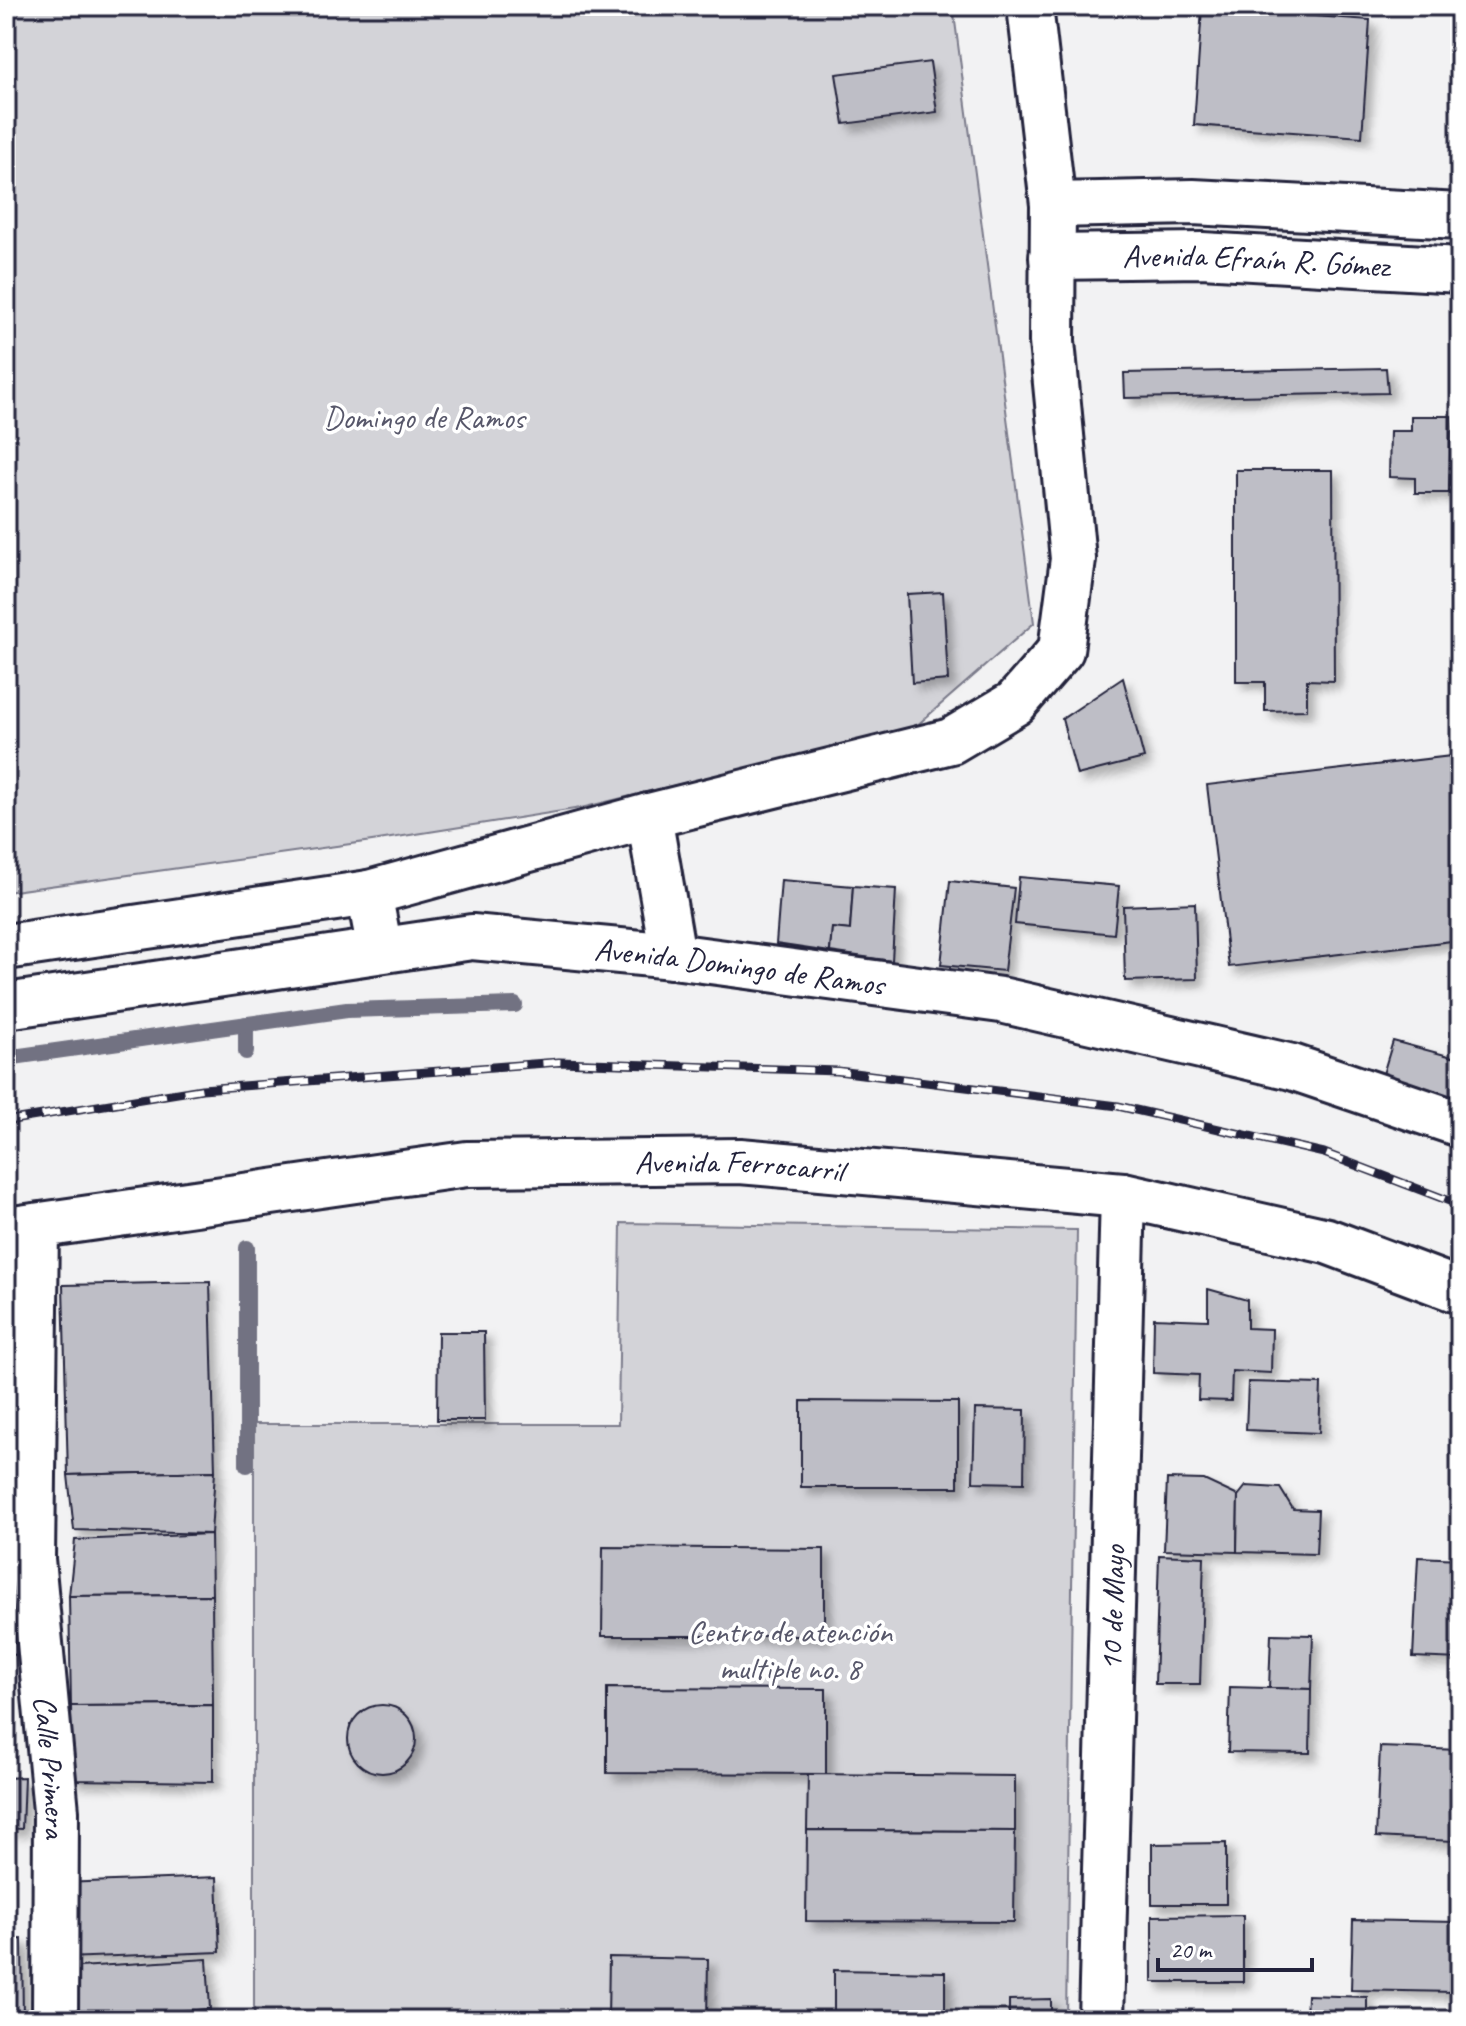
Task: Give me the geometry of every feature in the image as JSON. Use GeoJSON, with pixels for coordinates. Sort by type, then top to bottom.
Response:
{"type":"FeatureCollection","features":[{"type":"Feature","properties":{"kind":"street"},"geometry":{"type":"LineString","coordinates":[[6,947],[369,893],[649,816],[951,741],[1015,703],[1061,650],[1073,559],[1052,342],[1053,205],[1030,6]]}},
{"type":"Feature","properties":{"kind":"street","name":"Avenida Efraín R. Gómez"},"geometry":{"type":"LineString","coordinates":[[1053,205],[1193,202],[1460,216]]}},
{"type":"Feature","properties":{"kind":"street","name":"Avenida Efraín R. Gómez"},"geometry":{"type":"LineString","coordinates":[[1052,257],[1202,255],[1460,270]]}},
{"type":"Feature","properties":{"kind":"street"},"geometry":{"type":"LineString","coordinates":[[649,816],[673,956]]}},
{"type":"Feature","properties":{"kind":"street"},"geometry":{"type":"LineString","coordinates":[[369,893],[380,950]]}},
{"type":"Feature","properties":{"kind":"street","name":"Avenida Domingo de Ramos"},"geometry":{"type":"LineString","coordinates":[[6,1006],[472,937],[673,956],[1001,1000],[1292,1067],[1460,1124]]}},
{"type":"Feature","properties":{"kind":"street","name":"Avenida Ferrocarril"},"geometry":{"type":"LineString","coordinates":[[21,1228],[467,1164],[740,1161],[1123,1195],[1327,1241],[1460,1291]]}},
{"type":"Feature","properties":{"kind":"street","name":"10 de Mayo"},"geometry":{"type":"LineString","coordinates":[[1101,2020],[1123,1195]]}},
{"type":"Feature","properties":{"kind":"street","name":"Calle Primera"},"geometry":{"type":"LineString","coordinates":[[21,1228],[19,1559],[56,1811],[55,2020]]}},
{"type":"Feature","properties":{"kind":"green space","name":"Domingo de Ramos"},"geometry":{"type":"Polygon","coordinates":[[[6,6],[953,6],[1034,623],[915,727],[581,808],[372,841],[6,892],[6,6]]]}},
{"type":"Feature","properties":{"kind":"green space","name":"Centro de atención multiple no. 8"},"geometry":{"type":"Polygon","coordinates":[[[621,1223],[1077,1230],[1066,2020],[254,2020],[254,1424],[618,1424],[621,1223]]]}},
{"type":"Feature","properties":{"kind":"building"},"geometry":{"type":"Polygon","coordinates":[[[1202,8],[1370,20],[1362,137],[1194,125],[1202,8]]]}},
{"type":"Feature","properties":{"kind":"building"},"geometry":{"type":"Polygon","coordinates":[[[930,62],[937,112],[844,124],[836,74],[930,62]]]}},
{"type":"Feature","properties":{"kind":"building"},"geometry":{"type":"Polygon","coordinates":[[[1386,368],[1388,393],[1125,398],[1124,373],[1386,368]]]}},
{"type":"Feature","properties":{"kind":"building"},"geometry":{"type":"Polygon","coordinates":[[[1411,416],[1451,416],[1449,493],[1415,493],[1415,478],[1389,477],[1390,431],[1411,431],[1411,416]]]}},
{"type":"Feature","properties":{"kind":"building"},"geometry":{"type":"Polygon","coordinates":[[[1236,470],[1333,470],[1334,681],[1307,680],[1307,710],[1265,711],[1265,682],[1236,682],[1236,470]]]}},
{"type":"Feature","properties":{"kind":"building"},"geometry":{"type":"Polygon","coordinates":[[[943,592],[948,680],[912,683],[907,594],[943,592]]]}},
{"type":"Feature","properties":{"kind":"building"},"geometry":{"type":"Polygon","coordinates":[[[1123,678],[1144,758],[1077,775],[1062,719],[1123,678]]]}},
{"type":"Feature","properties":{"kind":"building"},"geometry":{"type":"Polygon","coordinates":[[[1460,755],[1460,940],[1229,967],[1207,785],[1460,755]]]}},
{"type":"Feature","properties":{"kind":"building"},"geometry":{"type":"Polygon","coordinates":[[[1019,877],[1119,886],[1114,934],[1015,924],[1019,877]]]}},
{"type":"Feature","properties":{"kind":"building"},"geometry":{"type":"Polygon","coordinates":[[[781,880],[853,886],[850,930],[832,928],[830,952],[776,944],[781,880]]]}},
{"type":"Feature","properties":{"kind":"building"},"geometry":{"type":"Polygon","coordinates":[[[950,881],[1014,888],[1004,971],[941,965],[950,881]]]}},
{"type":"Feature","properties":{"kind":"building"},"geometry":{"type":"Polygon","coordinates":[[[853,886],[896,889],[892,961],[830,952],[832,928],[850,930],[853,886]]]}},
{"type":"Feature","properties":{"kind":"building"},"geometry":{"type":"Polygon","coordinates":[[[1195,903],[1197,979],[1125,981],[1123,906],[1195,903]]]}},
{"type":"Feature","properties":{"kind":"building"},"geometry":{"type":"Polygon","coordinates":[[[1393,1041],[1460,1059],[1460,1106],[1380,1084],[1393,1041]]]}},
{"type":"Feature","properties":{"kind":"building"},"geometry":{"type":"Polygon","coordinates":[[[210,1282],[215,1471],[68,1475],[63,1285],[210,1282]]]}},
{"type":"Feature","properties":{"kind":"building"},"geometry":{"type":"Polygon","coordinates":[[[1208,1289],[1247,1300],[1247,1328],[1272,1329],[1271,1373],[1232,1371],[1231,1401],[1198,1400],[1199,1375],[1153,1373],[1154,1318],[1208,1320],[1208,1289]]]}},
{"type":"Feature","properties":{"kind":"building"},"geometry":{"type":"Polygon","coordinates":[[[6,1297],[10,1297],[10,1517],[6,1517],[6,1297]]]}},
{"type":"Feature","properties":{"kind":"building"},"geometry":{"type":"Polygon","coordinates":[[[438,1332],[484,1332],[485,1420],[437,1420],[438,1332]]]}},
{"type":"Feature","properties":{"kind":"building"},"geometry":{"type":"Polygon","coordinates":[[[1248,1382],[1321,1384],[1319,1433],[1246,1430],[1248,1382]]]}},
{"type":"Feature","properties":{"kind":"building"},"geometry":{"type":"Polygon","coordinates":[[[801,1401],[958,1402],[958,1487],[801,1487],[801,1401]]]}},
{"type":"Feature","properties":{"kind":"building"},"geometry":{"type":"Polygon","coordinates":[[[975,1409],[1025,1410],[1024,1483],[973,1482],[975,1409]]]}},
{"type":"Feature","properties":{"kind":"building"},"geometry":{"type":"Polygon","coordinates":[[[215,1471],[211,1534],[74,1530],[68,1475],[215,1471]]]}},
{"type":"Feature","properties":{"kind":"building"},"geometry":{"type":"Polygon","coordinates":[[[1167,1479],[1204,1480],[1238,1496],[1237,1552],[1164,1550],[1167,1479]]]}},
{"type":"Feature","properties":{"kind":"building"},"geometry":{"type":"Polygon","coordinates":[[[1246,1486],[1280,1488],[1293,1509],[1318,1510],[1316,1554],[1237,1552],[1238,1496],[1246,1486]]]}},
{"type":"Feature","properties":{"kind":"building"},"geometry":{"type":"Polygon","coordinates":[[[211,1534],[212,1595],[69,1596],[75,1540],[211,1534]]]}},
{"type":"Feature","properties":{"kind":"building"},"geometry":{"type":"Polygon","coordinates":[[[603,1547],[824,1549],[824,1636],[602,1636],[603,1547]]]}},
{"type":"Feature","properties":{"kind":"building"},"geometry":{"type":"Polygon","coordinates":[[[1159,1555],[1204,1557],[1200,1684],[1155,1684],[1159,1555]]]}},
{"type":"Feature","properties":{"kind":"building"},"geometry":{"type":"Polygon","coordinates":[[[1418,1557],[1460,1559],[1460,1659],[1413,1657],[1418,1557]]]}},
{"type":"Feature","properties":{"kind":"building"},"geometry":{"type":"Polygon","coordinates":[[[6,1588],[18,1588],[17,1655],[6,1654],[6,1588]]]}},
{"type":"Feature","properties":{"kind":"building"},"geometry":{"type":"Polygon","coordinates":[[[212,1595],[213,1705],[71,1706],[69,1596],[212,1595]]]}},
{"type":"Feature","properties":{"kind":"building"},"geometry":{"type":"Polygon","coordinates":[[[1271,1634],[1313,1635],[1311,1689],[1269,1688],[1271,1634]]]}},
{"type":"Feature","properties":{"kind":"building"},"geometry":{"type":"Polygon","coordinates":[[[1230,1687],[1311,1689],[1310,1753],[1228,1752],[1230,1687]]]}},
{"type":"Feature","properties":{"kind":"building"},"geometry":{"type":"Polygon","coordinates":[[[607,1688],[826,1689],[826,1774],[607,1773],[607,1688]]]}},
{"type":"Feature","properties":{"kind":"building"},"geometry":{"type":"Polygon","coordinates":[[[213,1705],[213,1782],[72,1780],[71,1706],[213,1705]]]}},
{"type":"Feature","properties":{"kind":"building"},"geometry":{"type":"Polygon","coordinates":[[[382,1705],[406,1715],[416,1739],[406,1763],[382,1773],[358,1763],[348,1739],[358,1715],[382,1705]]]}},
{"type":"Feature","properties":{"kind":"building"},"geometry":{"type":"Polygon","coordinates":[[[1380,1747],[1460,1750],[1460,1825],[1454,1825],[1453,1841],[1376,1837],[1380,1747]]]}},
{"type":"Feature","properties":{"kind":"building"},"geometry":{"type":"Polygon","coordinates":[[[808,1774],[1015,1776],[1015,1831],[807,1830],[808,1774]]]}},
{"type":"Feature","properties":{"kind":"building"},"geometry":{"type":"Polygon","coordinates":[[[24,1777],[22,1829],[6,1828],[6,1778],[24,1777]]]}},
{"type":"Feature","properties":{"kind":"building"},"geometry":{"type":"Polygon","coordinates":[[[807,1830],[1015,1831],[1014,1922],[806,1921],[807,1830]]]}},
{"type":"Feature","properties":{"kind":"building"},"geometry":{"type":"Polygon","coordinates":[[[1226,1843],[1226,1904],[1152,1904],[1152,1844],[1226,1843]]]}},
{"type":"Feature","properties":{"kind":"building"},"geometry":{"type":"Polygon","coordinates":[[[217,1877],[220,1952],[65,1958],[62,1883],[217,1877]]]}},
{"type":"Feature","properties":{"kind":"building"},"geometry":{"type":"Polygon","coordinates":[[[1243,1915],[1243,1982],[1152,1982],[1152,1916],[1243,1915]]]}},
{"type":"Feature","properties":{"kind":"building"},"geometry":{"type":"Polygon","coordinates":[[[1353,1920],[1457,1922],[1455,1992],[1351,1990],[1353,1920]]]}},
{"type":"Feature","properties":{"kind":"building"},"geometry":{"type":"Polygon","coordinates":[[[22,1939],[23,2020],[6,2020],[6,1940],[22,1939]]]}},
{"type":"Feature","properties":{"kind":"building"},"geometry":{"type":"Polygon","coordinates":[[[609,1957],[708,1959],[707,2020],[608,2020],[609,1957]]]}},
{"type":"Feature","properties":{"kind":"building"},"geometry":{"type":"Polygon","coordinates":[[[207,1959],[210,2009],[66,2019],[63,1968],[207,1959]]]}},
{"type":"Feature","properties":{"kind":"building"},"geometry":{"type":"Polygon","coordinates":[[[834,1970],[945,1972],[945,2020],[834,2020],[834,1970]]]}},
{"type":"Feature","properties":{"kind":"building"},"geometry":{"type":"Polygon","coordinates":[[[1307,1995],[1367,1997],[1367,2020],[1306,2020],[1307,1995]]]}},
{"type":"Feature","properties":{"kind":"building"},"geometry":{"type":"Polygon","coordinates":[[[1051,1999],[1051,2020],[1009,2020],[1009,2000],[1051,1999]]]}},
{"type":"Feature","properties":{"kind":"building"},"geometry":{"type":"Polygon","coordinates":[[[210,2009],[210,2020],[66,2020],[66,2019],[210,2009]]]}},
{"type":"Feature","properties":{"kind":"waterway"},"geometry":{"type":"LineString","coordinates":[[6,1058],[347,1010],[515,1005]]}},
{"type":"Feature","properties":{"kind":"waterway"},"geometry":{"type":"LineString","coordinates":[[246,1024],[246,1052]]}},
{"type":"Feature","properties":{"kind":"waterway"},"geometry":{"type":"LineString","coordinates":[[247,1248],[247,1465]]}},
{"type":"Feature","properties":{"kind":"railway"},"geometry":{"type":"LineString","coordinates":[[6,1121],[202,1089],[559,1062],[838,1071],[1118,1106],[1324,1153],[1460,1205]]}}]}
